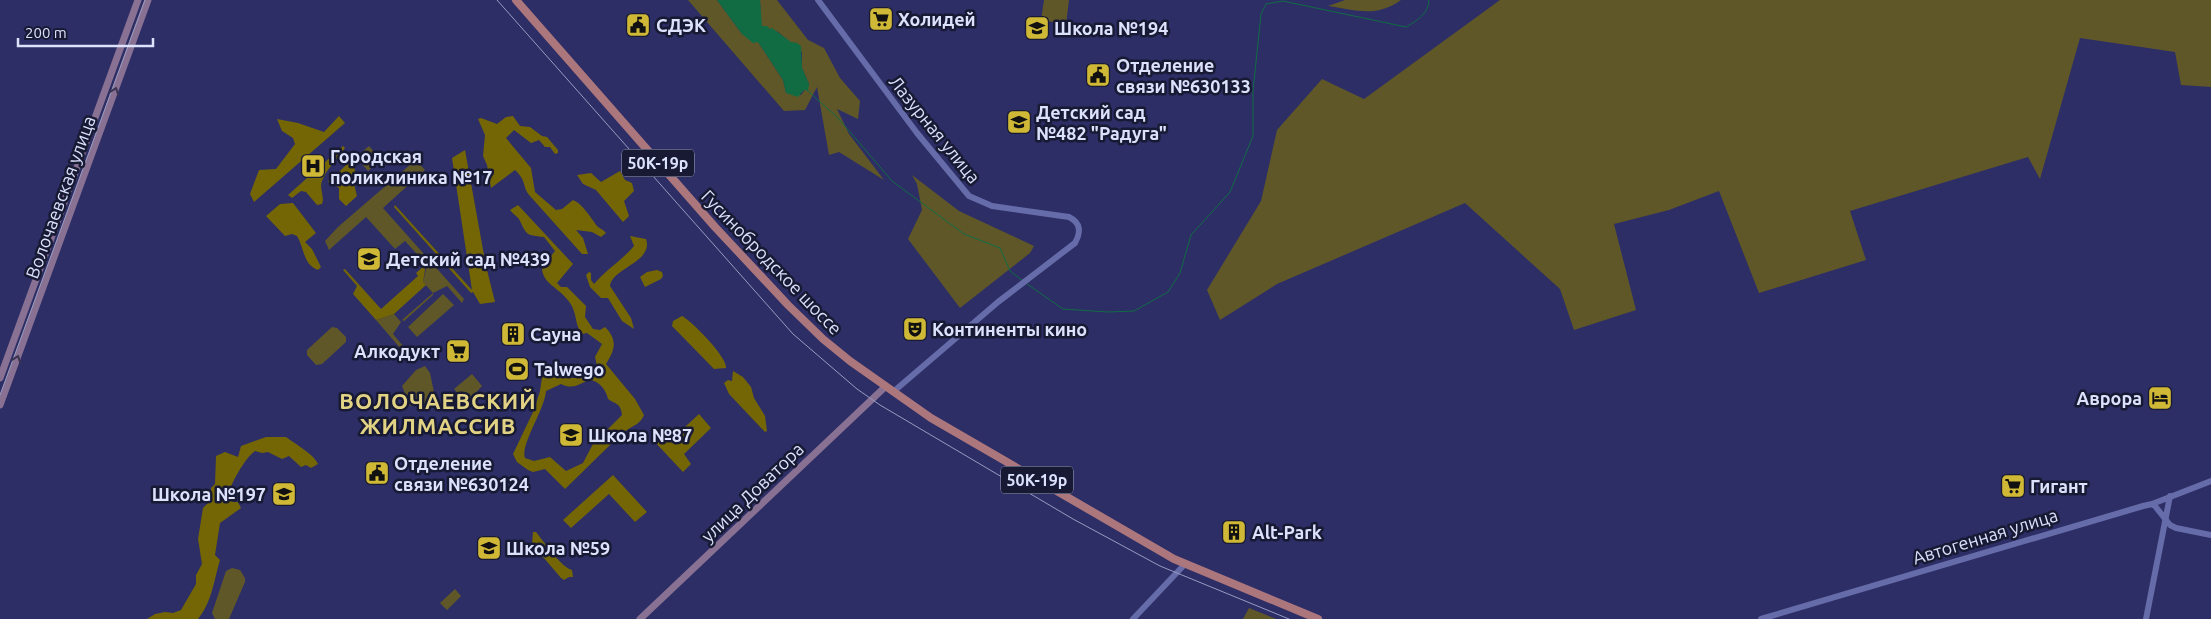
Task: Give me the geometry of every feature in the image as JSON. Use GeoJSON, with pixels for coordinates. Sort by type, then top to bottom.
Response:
{"type":"FeatureCollection","features":[{"type":"Feature","properties":{"kind":"main road","name":"Волочаевская улица"},"geometry":{"type":"LineString","coordinates":[[0,378],[138,0]]}},
{"type":"Feature","properties":{"kind":"main road","name":"Волочаевская улица"},"geometry":{"type":"LineString","coordinates":[[0,405],[148,0]]}},
{"type":"Feature","properties":{"kind":"main road","name":"Гусинобродское шоссе"},"geometry":{"type":"LineString","coordinates":[[516,0],[715,227],[822,339],[885,387],[974,443],[1184,564],[1318,619]]}},
{"type":"Feature","properties":{"kind":"main road","name":"улица Доватора"},"geometry":{"type":"LineString","coordinates":[[640,619],[885,387]]}},
{"type":"Feature","properties":{"kind":"street","name":"Лазурная улица"},"geometry":{"type":"LineString","coordinates":[[818,0],[917,133],[961,189],[969,196],[992,206],[1069,217],[1075,220],[1080,228],[1080,235],[1075,243],[998,302],[893,392]]}},
{"type":"Feature","properties":{"kind":"street","name":"Автогенная улица"},"geometry":{"type":"LineString","coordinates":[[1760,619],[2152,504],[2211,481]]}},
{"type":"Feature","properties":{"kind":"street"},"geometry":{"type":"LineString","coordinates":[[2146,619],[2170,496]]}},
{"type":"Feature","properties":{"kind":"street"},"geometry":{"type":"LineString","coordinates":[[2152,504],[2176,528],[2211,535]]}},
{"type":"Feature","properties":{"kind":"street"},"geometry":{"type":"LineString","coordinates":[[1133,619],[1184,564]]}},
{"type":"Feature","properties":{"kind":"shaded area"},"geometry":{"type":"Polygon","coordinates":[[[688,0],[717,0],[742,34],[758,42],[783,80],[786,93],[801,95],[809,84],[802,68],[802,52],[778,32],[762,26],[761,23],[760,0],[777,0],[808,40],[824,48],[840,78],[860,101],[858,119],[837,109],[849,134],[884,180],[839,152],[829,155],[817,87],[805,110],[784,111],[688,0]]]}},
{"type":"Feature","properties":{"kind":"shaded area"},"geometry":{"type":"Polygon","coordinates":[[[717,0],[760,0],[762,26],[772,28],[791,42],[801,46],[802,68],[809,84],[808,91],[804,90],[798,97],[786,93],[783,80],[758,42],[753,43],[742,34],[717,0]]]}},
{"type":"Feature","properties":{"kind":"shaded area"},"geometry":{"type":"Polygon","coordinates":[[[1044,0],[1069,0],[1066,24],[1041,20],[1044,0]]]}},
{"type":"Feature","properties":{"kind":"shaded area"},"geometry":{"type":"Polygon","coordinates":[[[1345,0],[1401,0],[1392,6],[1374,11],[1357,11],[1328,6],[1345,0]]]}},
{"type":"Feature","properties":{"kind":"shaded area"},"geometry":{"type":"Polygon","coordinates":[[[1500,0],[2211,0],[2211,87],[2181,85],[2175,52],[2080,38],[2040,179],[2028,157],[1850,211],[1866,260],[1759,293],[1719,191],[1669,210],[1614,224],[1636,310],[1574,330],[1560,289],[1465,203],[1277,284],[1220,320],[1207,290],[1261,201],[1277,130],[1322,79],[1364,99],[1500,0]]]}},
{"type":"Feature","properties":{"kind":"shaded area"},"geometry":{"type":"Polygon","coordinates":[[[339,116],[345,123],[254,202],[250,194],[259,170],[276,169],[295,144],[293,138],[282,131],[277,119],[298,123],[324,132],[339,116]]]}},
{"type":"Feature","properties":{"kind":"shaded area"},"geometry":{"type":"Polygon","coordinates":[[[513,116],[520,126],[530,127],[542,136],[547,137],[558,150],[558,153],[555,154],[550,147],[545,147],[539,140],[531,143],[514,130],[506,138],[531,168],[535,192],[556,210],[562,209],[573,200],[580,204],[597,226],[606,233],[601,237],[592,232],[576,230],[583,238],[588,254],[582,254],[530,196],[521,177],[515,170],[491,188],[487,165],[483,156],[485,135],[478,119],[481,118],[497,124],[506,117],[513,116]]]}},
{"type":"Feature","properties":{"kind":"shaded area"},"geometry":{"type":"Polygon","coordinates":[[[343,146],[345,148],[329,168],[322,181],[322,204],[317,205],[306,192],[301,191],[292,198],[288,195],[343,146]]]}},
{"type":"Feature","properties":{"kind":"shaded area"},"geometry":{"type":"Polygon","coordinates":[[[369,146],[381,160],[368,171],[356,157],[369,146]]]}},
{"type":"Feature","properties":{"kind":"shaded area"},"geometry":{"type":"Polygon","coordinates":[[[465,150],[486,266],[495,302],[480,304],[473,292],[471,293],[394,207],[395,205],[472,290],[452,158],[465,150]]]}},
{"type":"Feature","properties":{"kind":"shaded area"},"geometry":{"type":"Polygon","coordinates":[[[408,151],[425,170],[383,208],[464,299],[462,303],[447,286],[433,293],[423,282],[427,265],[405,241],[395,249],[366,217],[329,250],[325,241],[338,227],[411,164],[403,154],[408,151]]]}},
{"type":"Feature","properties":{"kind":"shaded area"},"geometry":{"type":"Polygon","coordinates":[[[349,162],[353,163],[357,179],[354,184],[357,196],[346,206],[339,199],[339,188],[328,182],[332,174],[338,173],[349,162]]]}},
{"type":"Feature","properties":{"kind":"shaded area"},"geometry":{"type":"Polygon","coordinates":[[[620,171],[625,180],[632,183],[634,191],[624,201],[629,216],[623,222],[596,190],[583,184],[577,175],[591,173],[601,182],[620,171]]]}},
{"type":"Feature","properties":{"kind":"shaded area"},"geometry":{"type":"Polygon","coordinates":[[[912,175],[959,211],[1034,246],[1030,253],[960,308],[908,239],[922,210],[917,184],[912,175]]]}},
{"type":"Feature","properties":{"kind":"shaded area"},"geometry":{"type":"Polygon","coordinates":[[[293,203],[316,233],[305,242],[312,249],[321,267],[318,270],[309,264],[297,236],[292,234],[285,236],[266,216],[280,204],[293,203]]]}},
{"type":"Feature","properties":{"kind":"shaded area"},"geometry":{"type":"Polygon","coordinates":[[[518,205],[573,264],[557,283],[561,287],[567,287],[586,306],[585,317],[593,329],[600,330],[605,327],[612,336],[613,350],[606,364],[635,399],[644,415],[638,423],[624,432],[565,489],[545,469],[533,472],[528,470],[517,462],[513,454],[534,410],[540,391],[544,364],[554,365],[572,378],[582,378],[587,375],[588,371],[598,370],[595,357],[602,344],[587,333],[582,334],[570,303],[545,278],[542,269],[547,265],[546,258],[550,257],[555,251],[544,237],[533,236],[527,233],[519,219],[510,210],[518,205]],[[593,380],[572,386],[561,384],[546,391],[545,399],[526,445],[525,458],[534,461],[550,457],[566,471],[583,463],[593,444],[622,415],[619,406],[608,399],[602,386],[593,380]]]}},
{"type":"Feature","properties":{"kind":"shaded area"},"geometry":{"type":"Polygon","coordinates":[[[630,236],[646,239],[647,247],[639,259],[612,280],[610,286],[631,318],[634,329],[622,321],[608,298],[601,298],[590,287],[586,275],[589,272],[591,273],[591,280],[594,284],[634,246],[630,236]]]}},
{"type":"Feature","properties":{"kind":"shaded area"},"geometry":{"type":"Polygon","coordinates":[[[426,264],[423,282],[426,285],[394,314],[376,320],[353,294],[357,286],[343,270],[345,269],[381,309],[418,276],[416,273],[426,264]]]}},
{"type":"Feature","properties":{"kind":"shaded area"},"geometry":{"type":"Polygon","coordinates":[[[657,270],[662,272],[663,276],[661,279],[645,287],[640,277],[647,272],[657,270]]]}},
{"type":"Feature","properties":{"kind":"shaded area"},"geometry":{"type":"Polygon","coordinates":[[[433,293],[404,321],[402,320],[433,293]]]}},
{"type":"Feature","properties":{"kind":"shaded area"},"geometry":{"type":"Polygon","coordinates":[[[443,294],[454,305],[417,337],[408,327],[443,294]]]}},
{"type":"Feature","properties":{"kind":"shaded area"},"geometry":{"type":"Polygon","coordinates":[[[394,314],[401,322],[393,334],[408,352],[407,356],[376,320],[394,314]]]}},
{"type":"Feature","properties":{"kind":"shaded area"},"geometry":{"type":"Polygon","coordinates":[[[682,316],[716,348],[726,368],[714,369],[672,326],[673,321],[682,316]]]}},
{"type":"Feature","properties":{"kind":"shaded area"},"geometry":{"type":"Polygon","coordinates":[[[332,327],[337,328],[346,337],[346,342],[322,364],[316,365],[307,355],[307,350],[332,327]]]}},
{"type":"Feature","properties":{"kind":"shaded area"},"geometry":{"type":"Polygon","coordinates":[[[425,366],[430,373],[436,402],[410,406],[402,386],[416,370],[425,366]]]}},
{"type":"Feature","properties":{"kind":"shaded area"},"geometry":{"type":"Polygon","coordinates":[[[733,371],[743,377],[751,387],[754,398],[765,416],[767,431],[765,432],[729,394],[724,383],[728,380],[732,381],[733,371]]]}},
{"type":"Feature","properties":{"kind":"shaded area"},"geometry":{"type":"Polygon","coordinates":[[[472,374],[482,386],[468,401],[465,401],[454,389],[472,374]]]}},
{"type":"Feature","properties":{"kind":"shaded area"},"geometry":{"type":"Polygon","coordinates":[[[699,414],[711,428],[684,454],[691,464],[683,472],[652,439],[661,430],[671,440],[699,414]]]}},
{"type":"Feature","properties":{"kind":"shaded area"},"geometry":{"type":"Polygon","coordinates":[[[266,437],[286,437],[308,453],[318,464],[311,468],[306,465],[301,467],[289,456],[282,459],[268,452],[255,451],[238,472],[227,497],[233,502],[238,502],[241,508],[220,523],[215,555],[220,560],[210,598],[203,612],[198,619],[147,619],[155,614],[173,613],[181,610],[196,584],[196,575],[202,564],[198,539],[203,508],[211,500],[211,488],[215,484],[216,456],[225,452],[238,457],[241,446],[266,437]]]}},
{"type":"Feature","properties":{"kind":"shaded area"},"geometry":{"type":"Polygon","coordinates":[[[613,475],[647,512],[635,522],[609,494],[571,528],[563,520],[613,475]]]}},
{"type":"Feature","properties":{"kind":"shaded area"},"geometry":{"type":"Polygon","coordinates":[[[533,532],[536,532],[563,565],[572,570],[573,577],[564,580],[561,578],[532,544],[533,532]]]}},
{"type":"Feature","properties":{"kind":"shaded area"},"geometry":{"type":"Polygon","coordinates":[[[232,568],[240,570],[245,578],[245,582],[229,619],[215,619],[212,613],[226,571],[232,568]]]}},
{"type":"Feature","properties":{"kind":"shaded area"},"geometry":{"type":"Polygon","coordinates":[[[455,589],[461,596],[447,610],[440,603],[455,589]]]}},
{"type":"Feature","properties":{"kind":"shaded area"},"geometry":{"type":"Polygon","coordinates":[[[1249,608],[1276,619],[1243,619],[1249,608]]]}},
{"type":"Feature","properties":{"kind":"waterway"},"geometry":{"type":"LineString","coordinates":[[1027,284],[1063,309],[1108,312],[1134,311],[1168,292],[1180,273],[1191,235],[1230,192],[1253,136],[1253,91],[1261,14],[1266,4],[1283,1],[1406,27],[1425,13],[1429,0]]}},
{"type":"Feature","properties":{"kind":"waterway"},"geometry":{"type":"LineString","coordinates":[[808,91],[838,118],[892,181],[964,234],[1000,248],[1010,271],[1022,280]]}},
{"type":"Feature","properties":{"kind":"tram line"},"geometry":{"type":"LineString","coordinates":[[0,395],[145,0]]}},
{"type":"Feature","properties":{"kind":"tram line"},"geometry":{"type":"LineString","coordinates":[[497,0],[793,334],[857,389],[880,405],[1073,519],[1160,566],[1289,619]]}},
{"type":"Feature","properties":{"kind":"place","name":"Холидей"},"geometry":{"type":"Point","coordinates":[881,19]}},
{"type":"Feature","properties":{"kind":"place","name":"СДЭК"},"geometry":{"type":"Point","coordinates":[638,25]}},
{"type":"Feature","properties":{"kind":"place","name":"Школа №194"},"geometry":{"type":"Point","coordinates":[1037,28]}},
{"type":"Feature","properties":{"kind":"place","name":"Отделение связи №630133"},"geometry":{"type":"Point","coordinates":[1098,75]}},
{"type":"Feature","properties":{"kind":"place","name":"Детский сад №482 \"Радуга\""},"geometry":{"type":"Point","coordinates":[1019,122]}},
{"type":"Feature","properties":{"kind":"place","name":"Городская поликлиника №17"},"geometry":{"type":"Point","coordinates":[313,166]}},
{"type":"Feature","properties":{"kind":"place","name":"Детский сад №439"},"geometry":{"type":"Point","coordinates":[369,259]}},
{"type":"Feature","properties":{"kind":"place","name":"Континенты кино"},"geometry":{"type":"Point","coordinates":[915,329]}},
{"type":"Feature","properties":{"kind":"place","name":"Сауна"},"geometry":{"type":"Point","coordinates":[513,334]}},
{"type":"Feature","properties":{"kind":"place","name":"Алкодукт"},"geometry":{"type":"Point","coordinates":[458,351]}},
{"type":"Feature","properties":{"kind":"place","name":"Talwego"},"geometry":{"type":"Point","coordinates":[517,369]}},
{"type":"Feature","properties":{"kind":"place","name":"Аврора"},"geometry":{"type":"Point","coordinates":[2160,398]}},
{"type":"Feature","properties":{"kind":"place","name":"Школа №87"},"geometry":{"type":"Point","coordinates":[571,435]}},
{"type":"Feature","properties":{"kind":"place","name":"Отделение связи №630124"},"geometry":{"type":"Point","coordinates":[377,473]}},
{"type":"Feature","properties":{"kind":"place","name":"Гигант"},"geometry":{"type":"Point","coordinates":[2013,486]}},
{"type":"Feature","properties":{"kind":"place","name":"Школа №197"},"geometry":{"type":"Point","coordinates":[284,494]}},
{"type":"Feature","properties":{"kind":"place","name":"Alt-Park"},"geometry":{"type":"Point","coordinates":[1234,532]}},
{"type":"Feature","properties":{"kind":"place","name":"Школа №59"},"geometry":{"type":"Point","coordinates":[489,548]}},
{"type":"Feature","properties":{"kind":"district","name":"ВОЛОЧАЕВСКИЙ ЖИЛМАССИВ"},"geometry":{"type":"Point","coordinates":[438,412]}}]}
